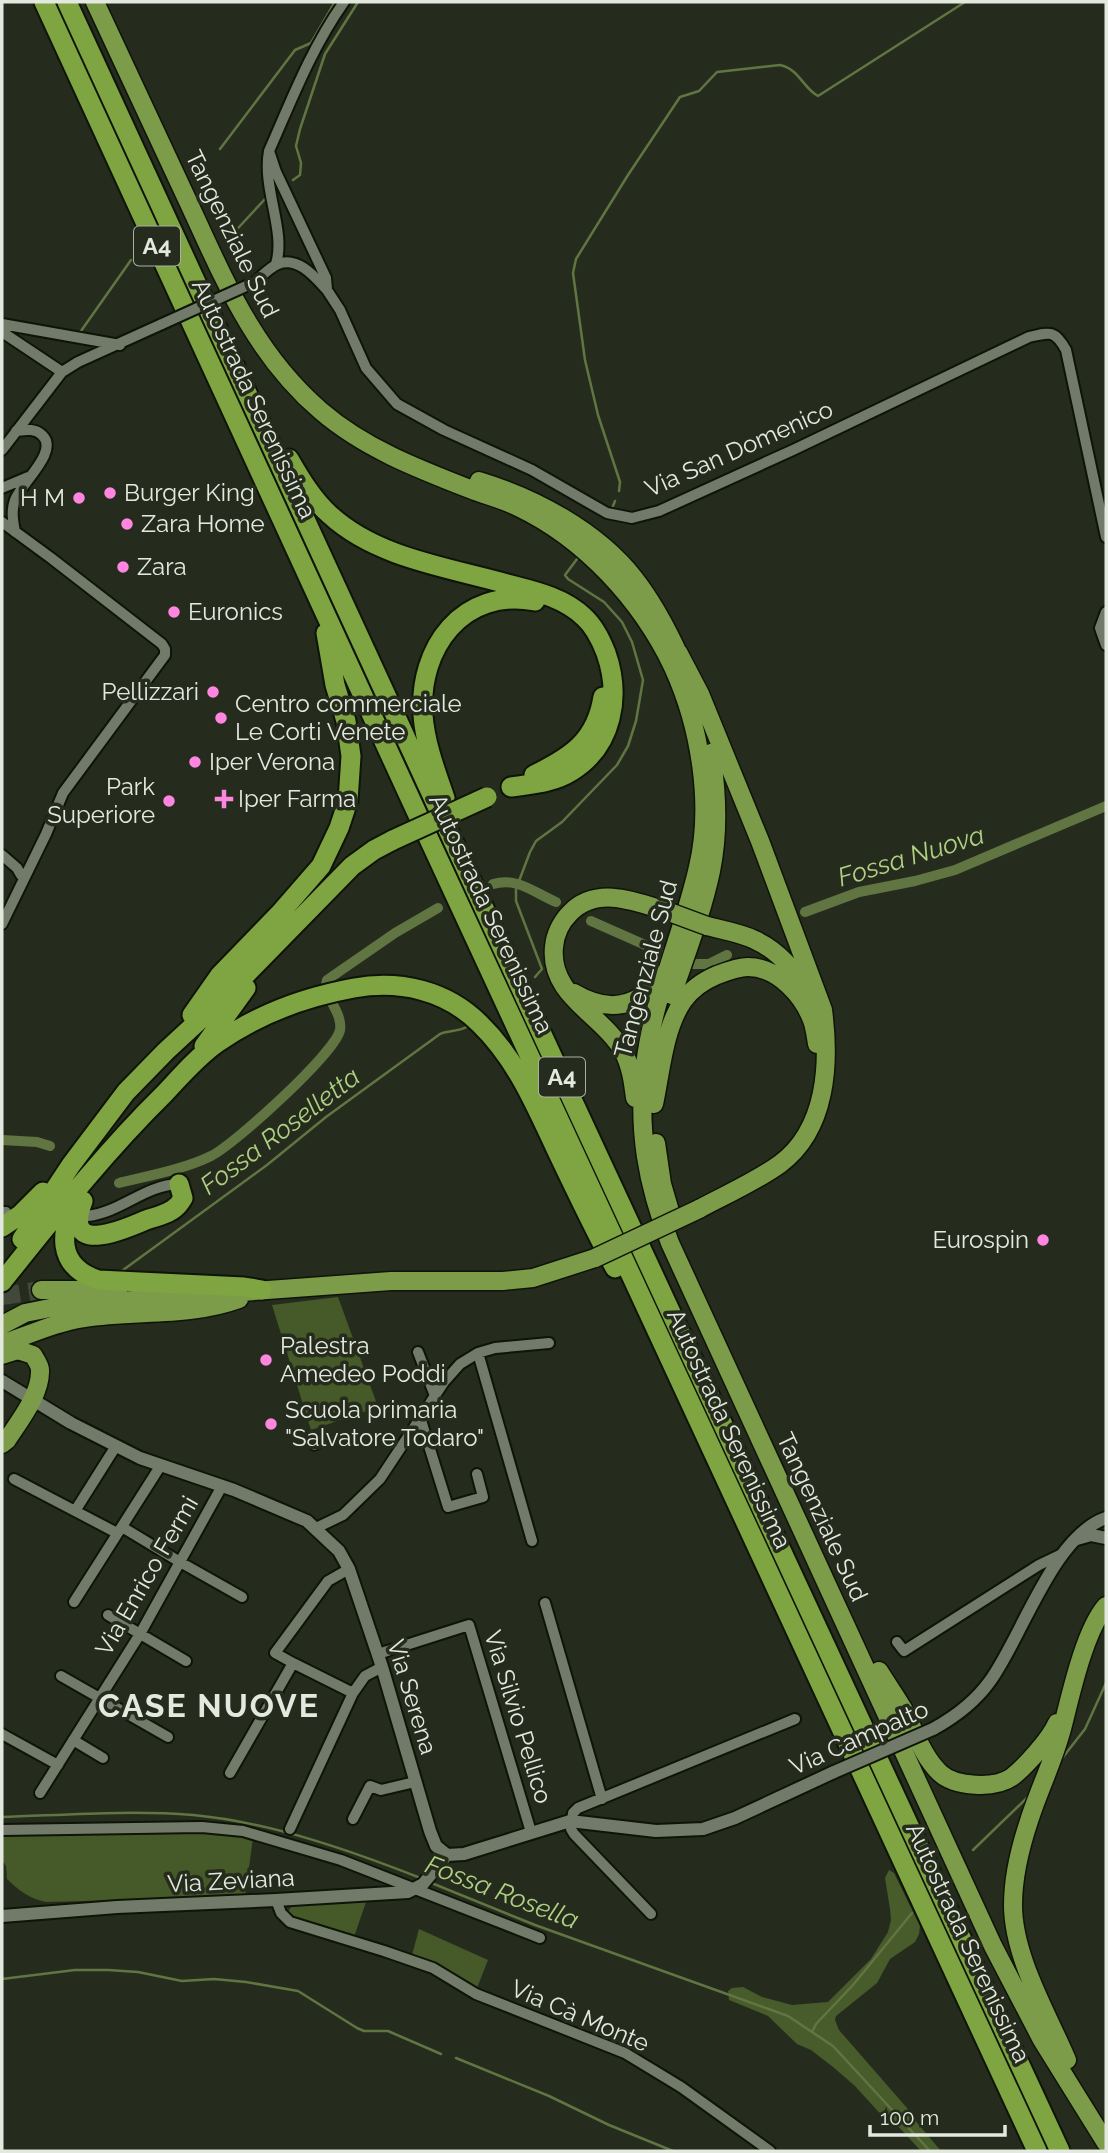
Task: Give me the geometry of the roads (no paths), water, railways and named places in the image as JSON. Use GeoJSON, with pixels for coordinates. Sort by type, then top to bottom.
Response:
{"type":"FeatureCollection","features":[{"type":"Feature","properties":{"kind":"highway","name":"Autostrada Serenissima"},"geometry":{"type":"LineString","coordinates":[[44,2],[1037,2151]]}},
{"type":"Feature","properties":{"kind":"highway","name":"Autostrada Serenissima"},"geometry":{"type":"LineString","coordinates":[[67,2],[1060,2151]]}},
{"type":"Feature","properties":{"kind":"highway","name":"Tangenziale Sud"},"geometry":{"type":"LineString","coordinates":[[95,2],[240,313],[275,364],[321,412],[366,442],[397,458],[517,506],[564,533],[599,564],[625,593],[652,629],[674,670],[698,742],[704,814],[699,865],[658,1000],[645,1063],[642,1091],[644,1151],[652,1194],[670,1243],[993,1946],[1042,2040],[1106,2143]]}},
{"type":"Feature","properties":{"kind":"highway","name":"Tangenziale Sud"},"geometry":{"type":"LineString","coordinates":[[108,2],[236,281],[271,340],[291,365],[338,410],[382,439],[479,481],[508,490],[570,523],[605,548],[645,594],[662,619],[678,652],[701,713],[710,748],[717,808],[712,868],[662,1032],[655,1078],[657,1154],[662,1184],[679,1236],[1023,1981],[1106,2123]]}},
{"type":"Feature","properties":{"kind":"highway","name":"A4"},"geometry":{"type":"LineString","coordinates":[[242,382],[312,495],[328,514],[358,537],[399,554],[557,599],[584,617],[602,641],[611,670],[614,692],[612,715],[599,745],[585,761],[569,773],[545,782],[510,787]]}},
{"type":"Feature","properties":{"kind":"highway","name":"A4"},"geometry":{"type":"LineString","coordinates":[[2,1269],[71,1165],[126,1092],[218,1003],[352,866],[393,840],[487,797],[510,787],[555,764],[574,753],[587,737],[601,711],[605,687],[599,652],[580,625],[556,607],[524,598],[484,604],[469,611],[453,624],[438,642],[428,666],[423,689],[423,717],[430,747],[474,886]]}},
{"type":"Feature","properties":{"kind":"highway","name":"A4"},"geometry":{"type":"LineString","coordinates":[[166,1051],[220,975],[321,866],[339,828],[348,802],[351,756],[321,604]]}},
{"type":"Feature","properties":{"kind":"highway"},"geometry":{"type":"LineString","coordinates":[[2,1325],[25,1313],[65,1305],[391,1281],[523,1279],[556,1272],[595,1258],[699,1209],[781,1163],[802,1140],[816,1116],[823,1091],[826,1052],[823,1010],[700,694],[678,652]]}},
{"type":"Feature","properties":{"kind":"highway"},"geometry":{"type":"LineString","coordinates":[[644,1151],[634,1083],[623,1052],[615,1040],[570,995],[560,982],[554,963],[555,940],[565,919],[578,906],[595,899],[612,897],[634,901],[754,939],[795,971],[816,1007],[826,1052]]}},
{"type":"Feature","properties":{"kind":"highway","name":"A4"},"geometry":{"type":"LineString","coordinates":[[190,1066],[298,920]]}},
{"type":"Feature","properties":{"kind":"highway"},"geometry":{"type":"LineString","coordinates":[[560,982],[576,994],[594,1002],[621,1005],[646,994],[671,958]]}},
{"type":"Feature","properties":{"kind":"highway"},"geometry":{"type":"LineString","coordinates":[[654,1104],[671,1027],[678,1009],[691,990],[724,972],[748,967],[767,971],[787,983],[801,999],[814,1024],[818,1049],[817,1073],[802,1140]]}},
{"type":"Feature","properties":{"kind":"highway","name":"A4"},"geometry":{"type":"LineString","coordinates":[[2,1282],[98,1164],[190,1066],[217,1043],[270,1012],[329,994],[390,984],[433,993],[457,1006],[479,1022],[504,1051],[525,1083],[595,1230],[621,1278],[654,1324]]}},
{"type":"Feature","properties":{"kind":"highway","name":"A4"},"geometry":{"type":"LineString","coordinates":[[98,1164],[79,1211],[79,1224],[89,1235],[112,1234],[175,1209],[183,1199],[178,1184]]}},
{"type":"Feature","properties":{"kind":"highway"},"geometry":{"type":"LineString","coordinates":[[98,1164],[69,1213],[63,1238],[69,1259],[80,1272],[98,1280],[262,1290]]}},
{"type":"Feature","properties":{"kind":"highway","name":"A4"},"geometry":{"type":"LineString","coordinates":[[3,1217],[20,1215],[71,1165]]}},
{"type":"Feature","properties":{"kind":"highway"},"geometry":{"type":"LineString","coordinates":[[41,1290],[262,1290]]}},
{"type":"Feature","properties":{"kind":"highway"},"geometry":{"type":"LineString","coordinates":[[2,1344],[58,1324],[85,1318],[221,1306],[262,1290]]}},
{"type":"Feature","properties":{"kind":"highway"},"geometry":{"type":"LineString","coordinates":[[2,1355],[18,1350],[33,1355],[40,1368],[38,1387],[2,1444]]}},
{"type":"Feature","properties":{"kind":"highway"},"geometry":{"type":"LineString","coordinates":[[878,1671],[903,1709],[933,1765],[947,1779],[957,1783],[989,1784],[1010,1778],[1054,1729],[1068,1701],[1093,1630],[1106,1605]]}},
{"type":"Feature","properties":{"kind":"highway"},"geometry":{"type":"LineString","coordinates":[[1067,2060],[1023,1961],[1013,1906],[1016,1867],[1028,1822],[1063,1727],[1068,1701]]}},
{"type":"Feature","properties":{"kind":"street"},"geometry":{"type":"LineString","coordinates":[[276,264],[279,244],[267,183],[269,151],[309,60],[344,2]]}},
{"type":"Feature","properties":{"kind":"street","name":"Via San Domenico"},"geometry":{"type":"LineString","coordinates":[[269,151],[276,172],[326,278],[327,290],[340,310],[366,368],[397,404],[444,430],[532,470],[607,513],[632,518],[671,506],[1029,337],[1048,332],[1060,338],[1066,350],[1106,537]]}},
{"type":"Feature","properties":{"kind":"street"},"geometry":{"type":"LineString","coordinates":[[2,450],[62,372],[254,282],[276,264],[295,263],[305,268],[327,290]]}},
{"type":"Feature","properties":{"kind":"street"},"geometry":{"type":"LineString","coordinates":[[2,324],[120,345]]}},
{"type":"Feature","properties":{"kind":"street"},"geometry":{"type":"LineString","coordinates":[[2,332],[62,372]]}},
{"type":"Feature","properties":{"kind":"street"},"geometry":{"type":"LineString","coordinates":[[73,336],[82,346],[84,360]]}},
{"type":"Feature","properties":{"kind":"street"},"geometry":{"type":"LineString","coordinates":[[15,532],[13,502],[45,455],[48,446],[45,437],[38,432],[16,431]]}},
{"type":"Feature","properties":{"kind":"street"},"geometry":{"type":"LineString","coordinates":[[2,488],[30,476]]}},
{"type":"Feature","properties":{"kind":"street"},"geometry":{"type":"LineString","coordinates":[[2,477],[13,483]]}},
{"type":"Feature","properties":{"kind":"street"},"geometry":{"type":"LineString","coordinates":[[2,522],[162,644],[165,649],[163,659],[63,793],[47,834],[2,924]]}},
{"type":"Feature","properties":{"kind":"street"},"geometry":{"type":"LineString","coordinates":[[1106,612],[1100,628],[1106,646]]}},
{"type":"Feature","properties":{"kind":"street"},"geometry":{"type":"LineString","coordinates":[[2,915],[42,827],[56,809]]}},
{"type":"Feature","properties":{"kind":"street"},"geometry":{"type":"LineString","coordinates":[[2,855],[17,867],[21,875]]}},
{"type":"Feature","properties":{"kind":"street"},"geometry":{"type":"LineString","coordinates":[[88,1216],[101,1214],[166,1184],[178,1184]]}},
{"type":"Feature","properties":{"kind":"street"},"geometry":{"type":"LineString","coordinates":[[316,1528],[343,1515],[368,1493],[460,1364],[478,1353],[495,1348],[549,1343]]}},
{"type":"Feature","properties":{"kind":"street"},"geometry":{"type":"LineString","coordinates":[[418,1352],[435,1396]]}},
{"type":"Feature","properties":{"kind":"street"},"geometry":{"type":"LineString","coordinates":[[478,1353],[532,1541]]}},
{"type":"Feature","properties":{"kind":"street","name":"Via Serena"},"geometry":{"type":"LineString","coordinates":[[2,1381],[140,1458],[222,1486],[307,1521],[339,1551],[349,1569],[380,1660],[436,1846],[447,1855]]}},
{"type":"Feature","properties":{"kind":"street"},"geometry":{"type":"LineString","coordinates":[[420,1417],[448,1507],[483,1497],[477,1474]]}},
{"type":"Feature","properties":{"kind":"street"},"geometry":{"type":"LineString","coordinates":[[314,1446],[325,1442]]}},
{"type":"Feature","properties":{"kind":"street"},"geometry":{"type":"LineString","coordinates":[[75,1511],[116,1446]]}},
{"type":"Feature","properties":{"kind":"street"},"geometry":{"type":"LineString","coordinates":[[74,1602],[161,1465]]}},
{"type":"Feature","properties":{"kind":"street"},"geometry":{"type":"LineString","coordinates":[[14,1479],[75,1511],[120,1530],[242,1597]]}},
{"type":"Feature","properties":{"kind":"street","name":"Via Enrico Fermi"},"geometry":{"type":"LineString","coordinates":[[40,1793],[139,1634],[222,1486]]}},
{"type":"Feature","properties":{"kind":"street","name":"Via Campalto"},"geometry":{"type":"LineString","coordinates":[[570,1821],[656,1831],[703,1829],[735,1818],[933,1729],[967,1707],[992,1679],[1048,1575],[1086,1528],[1106,1518]]}},
{"type":"Feature","properties":{"kind":"street"},"geometry":{"type":"LineString","coordinates":[[1076,1539],[1091,1535],[1106,1538]]}},
{"type":"Feature","properties":{"kind":"street"},"geometry":{"type":"LineString","coordinates":[[897,1642],[904,1651],[1039,1565],[1065,1553]]}},
{"type":"Feature","properties":{"kind":"street"},"geometry":{"type":"LineString","coordinates":[[349,1569],[328,1581],[275,1653],[353,1693]]}},
{"type":"Feature","properties":{"kind":"street"},"geometry":{"type":"LineString","coordinates":[[545,1603],[602,1799]]}},
{"type":"Feature","properties":{"kind":"street"},"geometry":{"type":"LineString","coordinates":[[108,1615],[186,1661]]}},
{"type":"Feature","properties":{"kind":"street","name":"Via Silvio Pellico"},"geometry":{"type":"LineString","coordinates":[[380,1660],[469,1625],[531,1832]]}},
{"type":"Feature","properties":{"kind":"street"},"geometry":{"type":"LineString","coordinates":[[290,1829],[353,1693],[380,1660]]}},
{"type":"Feature","properties":{"kind":"street"},"geometry":{"type":"LineString","coordinates":[[230,1773],[293,1663]]}},
{"type":"Feature","properties":{"kind":"street"},"geometry":{"type":"LineString","coordinates":[[61,1676],[168,1737]]}},
{"type":"Feature","properties":{"kind":"street"},"geometry":{"type":"LineString","coordinates":[[652,1914],[574,1834],[570,1821],[573,1813],[578,1808],[795,1720]]}},
{"type":"Feature","properties":{"kind":"street"},"geometry":{"type":"LineString","coordinates":[[2,1734],[58,1765]]}},
{"type":"Feature","properties":{"kind":"street"},"geometry":{"type":"LineString","coordinates":[[73,1740],[103,1758]]}},
{"type":"Feature","properties":{"kind":"street"},"geometry":{"type":"LineString","coordinates":[[354,1819],[370,1786],[381,1790],[415,1782]]}},
{"type":"Feature","properties":{"kind":"street"},"geometry":{"type":"LineString","coordinates":[[424,1882],[447,1855],[464,1854],[570,1821]]}},
{"type":"Feature","properties":{"kind":"street"},"geometry":{"type":"LineString","coordinates":[[2,1830],[202,1827],[243,1831],[424,1882],[540,1938]]}},
{"type":"Feature","properties":{"kind":"street","name":"Via Zeviana"},"geometry":{"type":"LineString","coordinates":[[2,1916],[117,1907],[408,1892],[424,1882]]}},
{"type":"Feature","properties":{"kind":"street","name":"Via Cà Monte"},"geometry":{"type":"LineString","coordinates":[[276,1900],[281,1913],[290,1922],[433,1968],[476,1994],[625,2053],[681,2087],[770,2151]]}},
{"type":"Feature","properties":{"kind":"waterway"},"geometry":{"type":"LineString","coordinates":[[220,149],[295,50],[311,43],[335,2]]}},
{"type":"Feature","properties":{"kind":"waterway"},"geometry":{"type":"LineString","coordinates":[[293,180],[300,175],[301,163],[296,146],[300,129],[325,54],[358,2]]}},
{"type":"Feature","properties":{"kind":"waterway","name":"Fossa Roselletta"},"geometry":{"type":"LineString","coordinates":[[619,491],[620,482],[598,415],[585,360],[573,273],[576,259],[680,97],[699,91],[717,72],[780,65],[792,70],[818,96],[965,2]]}},
{"type":"Feature","properties":{"kind":"waterway"},"geometry":{"type":"LineString","coordinates":[[228,239],[265,199]]}},
{"type":"Feature","properties":{"kind":"waterway"},"geometry":{"type":"LineString","coordinates":[[81,331],[131,260]]}},
{"type":"Feature","properties":{"kind":"waterway","name":"Fossa Roselletta"},"geometry":{"type":"LineString","coordinates":[[613,506],[615,501]]}},
{"type":"Feature","properties":{"kind":"waterway","name":"Fossa Roselletta"},"geometry":{"type":"LineString","coordinates":[[535,977],[542,969],[516,901],[516,889],[536,841],[562,822],[617,765],[628,746],[636,721],[643,680],[632,642],[622,622],[604,602],[565,575],[577,559]]}},
{"type":"Feature","properties":{"kind":"waterway","name":"Fossa Nuova"},"geometry":{"type":"LineString","coordinates":[[805,912],[859,892],[955,870],[1106,806]]}},
{"type":"Feature","properties":{"kind":"waterway","name":"Fossa Nuova"},"geometry":{"type":"LineString","coordinates":[[493,884],[510,882],[556,902]]}},
{"type":"Feature","properties":{"kind":"waterway","name":"Fossa Nuova"},"geometry":{"type":"LineString","coordinates":[[119,1183],[201,1161],[223,1148],[261,1117],[303,1077],[340,1030],[339,1017],[327,992],[327,980],[395,933],[438,908]]}},
{"type":"Feature","properties":{"kind":"waterway","name":"Fossa Nuova"},"geometry":{"type":"LineString","coordinates":[[591,921],[661,952]]}},
{"type":"Feature","properties":{"kind":"waterway","name":"Fossa Nuova"},"geometry":{"type":"LineString","coordinates":[[693,964],[709,964],[727,955]]}},
{"type":"Feature","properties":{"kind":"waterway","name":"Fossa Roselletta"},"geometry":{"type":"LineString","coordinates":[[119,1273],[440,1034],[468,1026]]}},
{"type":"Feature","properties":{"kind":"waterway","name":"Fossa Nuova"},"geometry":{"type":"LineString","coordinates":[[2,1140],[37,1142],[50,1146]]}},
{"type":"Feature","properties":{"kind":"waterway"},"geometry":{"type":"LineString","coordinates":[[1060,1761],[1085,1729],[1106,1683]]}},
{"type":"Feature","properties":{"kind":"waterway"},"geometry":{"type":"LineString","coordinates":[[973,1850],[1031,1794]]}},
{"type":"Feature","properties":{"kind":"waterway","name":"Fossa Rosella"},"geometry":{"type":"LineString","coordinates":[[2,1817],[145,1813],[222,1819],[310,1839],[423,1879]]}},
{"type":"Feature","properties":{"kind":"waterway","name":"Fossa Rosella"},"geometry":{"type":"LineString","coordinates":[[429,1882],[535,1925],[788,2016],[833,2046],[930,2151]]}},
{"type":"Feature","properties":{"kind":"waterway"},"geometry":{"type":"LineString","coordinates":[[812,2032],[912,1913]]}},
{"type":"Feature","properties":{"kind":"waterway"},"geometry":{"type":"LineString","coordinates":[[2,1979],[75,1970],[108,1970],[138,1972],[182,1981],[214,1979],[246,1982],[298,1991],[357,2028],[364,2031],[388,2031],[441,2054]]}},
{"type":"Feature","properties":{"kind":"waterway"},"geometry":{"type":"LineString","coordinates":[[456,2058],[673,2151]]}},
{"type":"Feature","properties":{"kind":"tunnel"},"geometry":{"type":"LineString","coordinates":[[2,1296],[41,1290]]}},
{"type":"Feature","properties":{"kind":"place","name":"Burger King"},"geometry":{"type":"Point","coordinates":[110,493]}},
{"type":"Feature","properties":{"kind":"place","name":"H M"},"geometry":{"type":"Point","coordinates":[79,498]}},
{"type":"Feature","properties":{"kind":"place","name":"Zara Home"},"geometry":{"type":"Point","coordinates":[127,524]}},
{"type":"Feature","properties":{"kind":"place","name":"Zara"},"geometry":{"type":"Point","coordinates":[123,567]}},
{"type":"Feature","properties":{"kind":"place","name":"Euronics"},"geometry":{"type":"Point","coordinates":[174,612]}},
{"type":"Feature","properties":{"kind":"place","name":"Pellizzari"},"geometry":{"type":"Point","coordinates":[213,692]}},
{"type":"Feature","properties":{"kind":"place","name":"Centro commerciale Le Corti Venete"},"geometry":{"type":"Point","coordinates":[221,718]}},
{"type":"Feature","properties":{"kind":"place","name":"Iper Verona"},"geometry":{"type":"Point","coordinates":[195,762]}},
{"type":"Feature","properties":{"kind":"place","name":"Iper Farma"},"geometry":{"type":"Point","coordinates":[224,799]}},
{"type":"Feature","properties":{"kind":"place","name":"Park Superiore"},"geometry":{"type":"Point","coordinates":[169,801]}},
{"type":"Feature","properties":{"kind":"place","name":"Eurospin"},"geometry":{"type":"Point","coordinates":[1043,1240]}},
{"type":"Feature","properties":{"kind":"place","name":"Palestra Amedeo Poddi"},"geometry":{"type":"Point","coordinates":[266,1360]}},
{"type":"Feature","properties":{"kind":"place","name":"Scuola primaria \"Salvatore Todaro\""},"geometry":{"type":"Point","coordinates":[271,1424]}},
{"type":"Feature","properties":{"kind":"district","name":"CASE NUOVE"},"geometry":{"type":"Point","coordinates":[209,1706]}}]}
